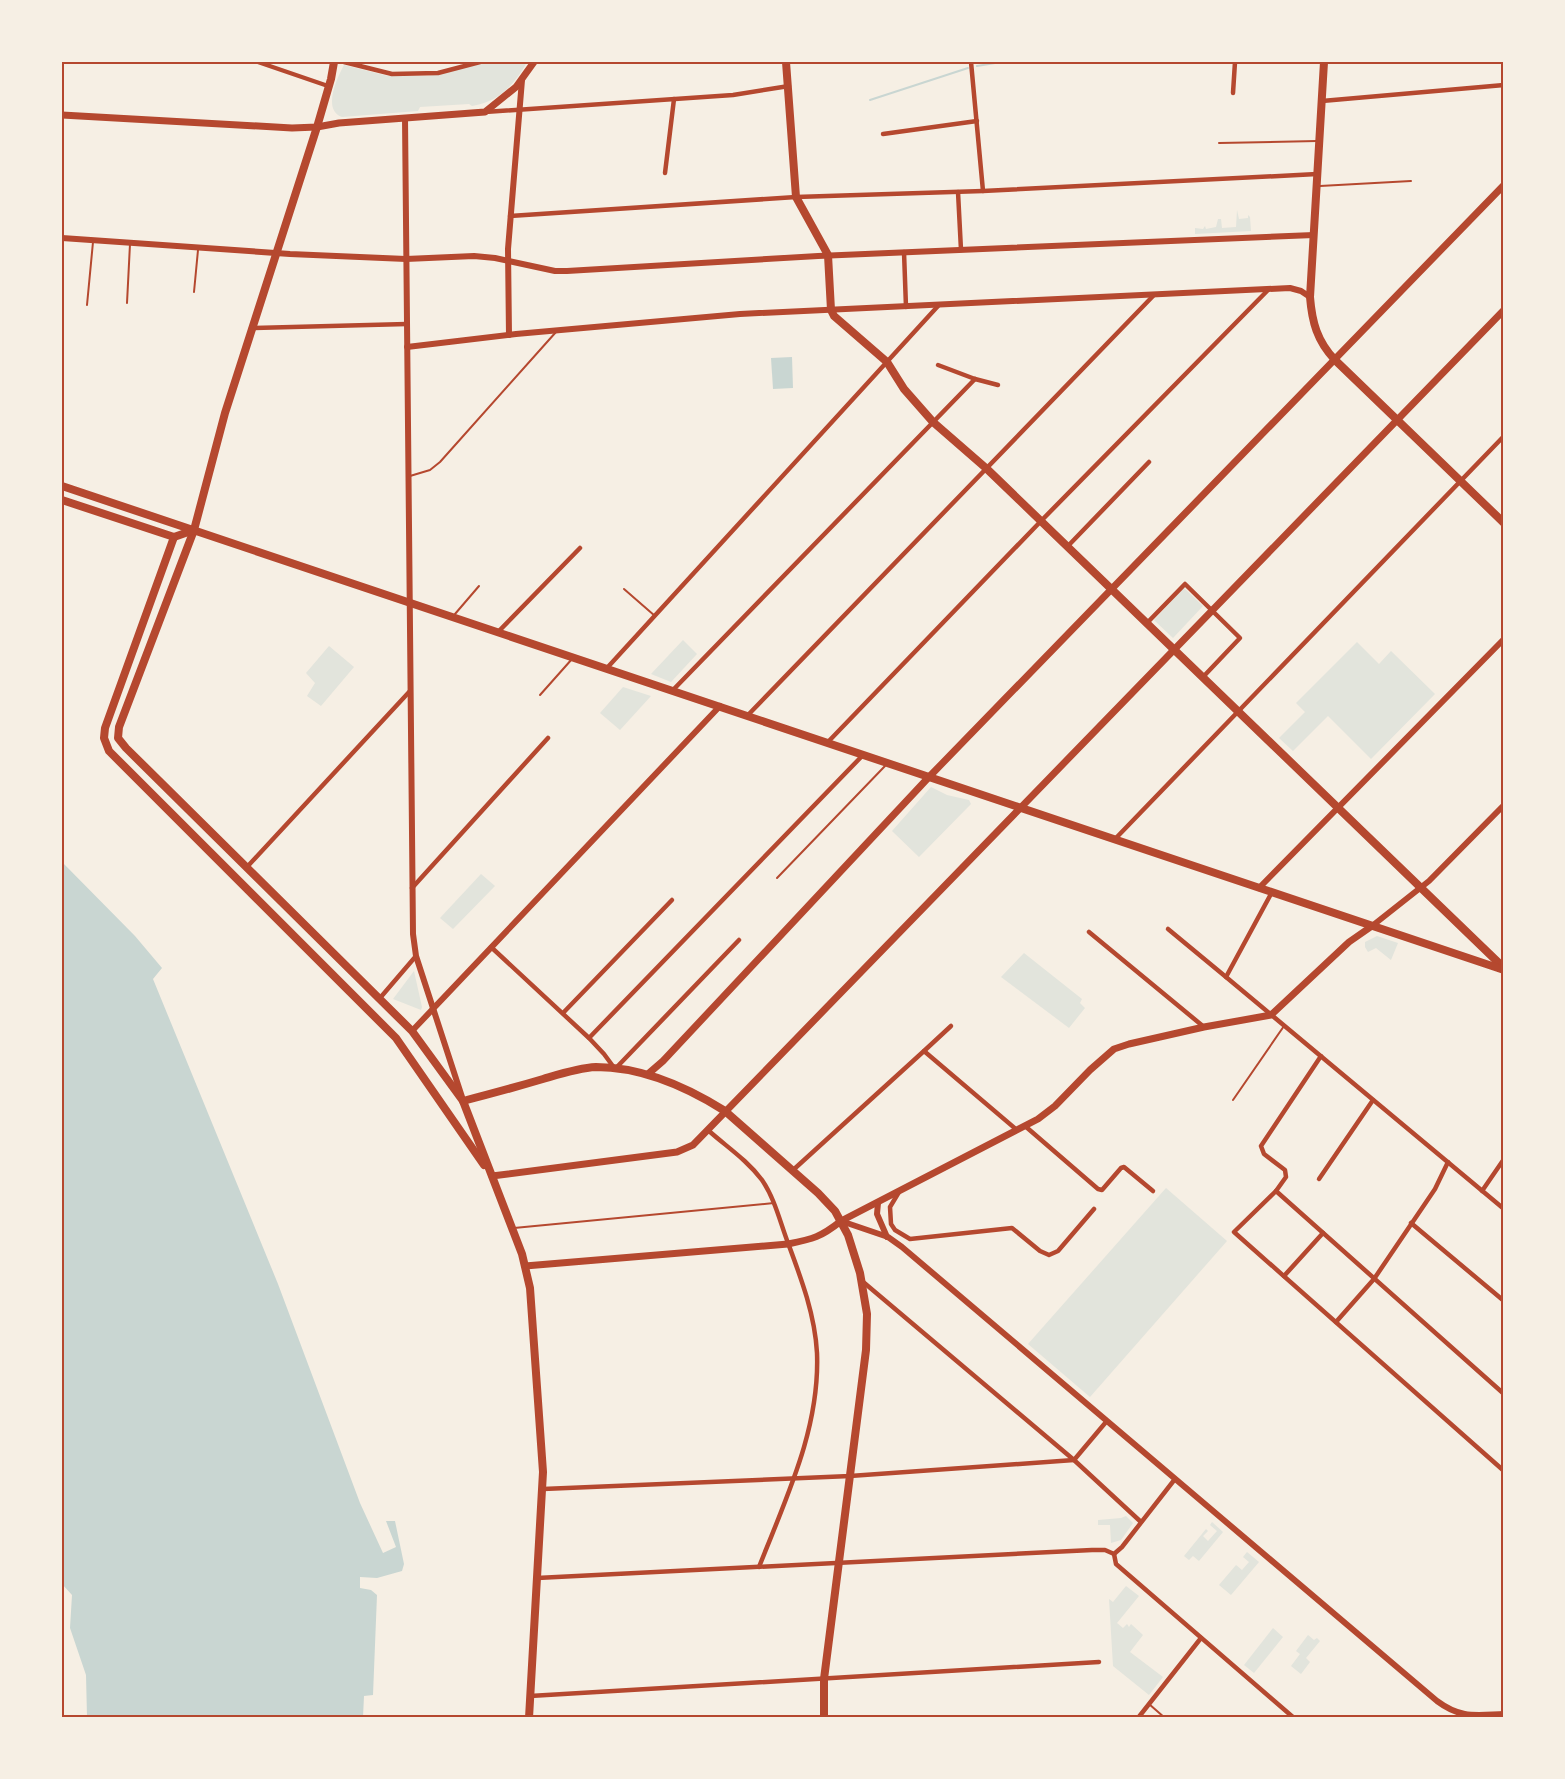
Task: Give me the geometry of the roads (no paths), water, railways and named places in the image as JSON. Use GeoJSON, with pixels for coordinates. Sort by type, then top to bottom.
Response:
{"type":"FeatureCollection","features":[{"type":"Feature","properties":{"kind":"main road"},"geometry":{"type":"LineString","coordinates":[[334,62],[317,127],[225,413],[195,530],[119,727],[118,738],[412,1031],[463,1101],[512,1228],[530,1288],[543,1447],[543,1489],[529,1718]]}},
{"type":"Feature","properties":{"kind":"main road"},"geometry":{"type":"LineString","coordinates":[[62,115],[292,128],[485,112],[509,94],[522,80],[529,65],[534,62]]}},
{"type":"Feature","properties":{"kind":"main road"},"geometry":{"type":"LineString","coordinates":[[786,62],[796,197],[828,255],[831,310],[845,327],[887,362],[904,389],[933,422],[987,469],[1503,969]]}},
{"type":"Feature","properties":{"kind":"main road"},"geometry":{"type":"LineString","coordinates":[[1324,62],[1310,297],[1316,332],[1335,360],[1503,523]]}},
{"type":"Feature","properties":{"kind":"main road"},"geometry":{"type":"LineString","coordinates":[[648,1074],[663,1061],[928,778],[1503,185]]}},
{"type":"Feature","properties":{"kind":"main road"},"geometry":{"type":"LineString","coordinates":[[492,1176],[677,1152],[693,1145],[1503,310]]}},
{"type":"Feature","properties":{"kind":"main road"},"geometry":{"type":"LineString","coordinates":[[62,486],[1503,969]]}},
{"type":"Feature","properties":{"kind":"main road"},"geometry":{"type":"LineString","coordinates":[[62,500],[174,537],[195,530]]}},
{"type":"Feature","properties":{"kind":"main road"},"geometry":{"type":"LineString","coordinates":[[174,537],[105,728],[104,738],[109,751],[396,1038],[492,1176]]}},
{"type":"Feature","properties":{"kind":"main road"},"geometry":{"type":"LineString","coordinates":[[525,1266],[788,1244],[812,1239],[826,1233],[841,1221],[1038,1119],[1055,1106],[1114,1049],[1204,1027],[1271,1015],[1348,942],[1372,926]]}},
{"type":"Feature","properties":{"kind":"main road"},"geometry":{"type":"LineString","coordinates":[[463,1101],[571,1071],[596,1067],[648,1074],[725,1111],[827,1202],[841,1221],[853,1248],[862,1281],[867,1314],[867,1335],[824,1679],[824,1718]]}},
{"type":"Feature","properties":{"kind":"street"},"geometry":{"type":"LineString","coordinates":[[258,62],[329,86]]}},
{"type":"Feature","properties":{"kind":"street"},"geometry":{"type":"LineString","coordinates":[[344,62],[392,74],[438,73],[480,62]]}},
{"type":"Feature","properties":{"kind":"street"},"geometry":{"type":"LineString","coordinates":[[971,62],[983,191]]}},
{"type":"Feature","properties":{"kind":"street"},"geometry":{"type":"LineString","coordinates":[[1233,93],[1235,62]]}},
{"type":"Feature","properties":{"kind":"street"},"geometry":{"type":"LineString","coordinates":[[509,335],[510,216],[522,80]]}},
{"type":"Feature","properties":{"kind":"street"},"geometry":{"type":"LineString","coordinates":[[1322,101],[1503,85]]}},
{"type":"Feature","properties":{"kind":"street"},"geometry":{"type":"LineString","coordinates":[[485,112],[733,95],[789,86]]}},
{"type":"Feature","properties":{"kind":"street"},"geometry":{"type":"LineString","coordinates":[[665,173],[674,99]]}},
{"type":"Feature","properties":{"kind":"street"},"geometry":{"type":"LineString","coordinates":[[405,118],[412,934],[416,956],[463,1101]]}},
{"type":"Feature","properties":{"kind":"street"},"geometry":{"type":"LineString","coordinates":[[883,134],[977,122]]}},
{"type":"Feature","properties":{"kind":"street"},"geometry":{"type":"LineString","coordinates":[[510,216],[796,197],[983,191],[1317,174]]}},
{"type":"Feature","properties":{"kind":"street"},"geometry":{"type":"LineString","coordinates":[[958,192],[961,250]]}},
{"type":"Feature","properties":{"kind":"street"},"geometry":{"type":"LineString","coordinates":[[62,238],[277,253],[406,259],[467,256],[567,271],[828,255],[1314,235]]}},
{"type":"Feature","properties":{"kind":"street"},"geometry":{"type":"LineString","coordinates":[[904,252],[906,307]]}},
{"type":"Feature","properties":{"kind":"street"},"geometry":{"type":"LineString","coordinates":[[407,347],[558,330],[740,314],[1269,289],[1296,289],[1310,297]]}},
{"type":"Feature","properties":{"kind":"street"},"geometry":{"type":"LineString","coordinates":[[827,743],[1269,289]]}},
{"type":"Feature","properties":{"kind":"street"},"geometry":{"type":"LineString","coordinates":[[748,715],[1154,295]]}},
{"type":"Feature","properties":{"kind":"street"},"geometry":{"type":"LineString","coordinates":[[607,668],[938,306]]}},
{"type":"Feature","properties":{"kind":"street"},"geometry":{"type":"LineString","coordinates":[[251,328],[407,324]]}},
{"type":"Feature","properties":{"kind":"street"},"geometry":{"type":"LineString","coordinates":[[938,365],[998,385]]}},
{"type":"Feature","properties":{"kind":"street"},"geometry":{"type":"LineString","coordinates":[[673,690],[975,379]]}},
{"type":"Feature","properties":{"kind":"street"},"geometry":{"type":"LineString","coordinates":[[1116,838],[1503,436]]}},
{"type":"Feature","properties":{"kind":"street"},"geometry":{"type":"LineString","coordinates":[[1067,547],[1149,462]]}},
{"type":"Feature","properties":{"kind":"street"},"geometry":{"type":"LineString","coordinates":[[498,632],[580,548]]}},
{"type":"Feature","properties":{"kind":"street"},"geometry":{"type":"LineString","coordinates":[[1147,623],[1185,584],[1240,638],[1203,677]]}},
{"type":"Feature","properties":{"kind":"street"},"geometry":{"type":"LineString","coordinates":[[1259,888],[1503,639]]}},
{"type":"Feature","properties":{"kind":"street"},"geometry":{"type":"LineString","coordinates":[[247,867],[410,691]]}},
{"type":"Feature","properties":{"kind":"street"},"geometry":{"type":"LineString","coordinates":[[412,1031],[720,706]]}},
{"type":"Feature","properties":{"kind":"street"},"geometry":{"type":"LineString","coordinates":[[412,888],[548,738]]}},
{"type":"Feature","properties":{"kind":"street"},"geometry":{"type":"LineString","coordinates":[[589,1038],[863,755]]}},
{"type":"Feature","properties":{"kind":"street"},"geometry":{"type":"LineString","coordinates":[[1372,926],[1419,888],[1503,805]]}},
{"type":"Feature","properties":{"kind":"street"},"geometry":{"type":"LineString","coordinates":[[1226,977],[1272,892]]}},
{"type":"Feature","properties":{"kind":"street"},"geometry":{"type":"LineString","coordinates":[[563,1013],[672,900]]}},
{"type":"Feature","properties":{"kind":"street"},"geometry":{"type":"LineString","coordinates":[[1168,928],[1503,1209]]}},
{"type":"Feature","properties":{"kind":"street"},"geometry":{"type":"LineString","coordinates":[[1089,932],[1204,1027]]}},
{"type":"Feature","properties":{"kind":"street"},"geometry":{"type":"LineString","coordinates":[[491,947],[589,1038],[615,1069],[739,940]]}},
{"type":"Feature","properties":{"kind":"street"},"geometry":{"type":"LineString","coordinates":[[380,998],[416,956]]}},
{"type":"Feature","properties":{"kind":"street"},"geometry":{"type":"LineString","coordinates":[[792,1171],[951,1026]]}},
{"type":"Feature","properties":{"kind":"street"},"geometry":{"type":"LineString","coordinates":[[924,1051],[1098,1189],[1102,1190],[1124,1167],[1154,1191]]}},
{"type":"Feature","properties":{"kind":"street"},"geometry":{"type":"LineString","coordinates":[[1321,1056],[1261,1146],[1264,1154],[1286,1172],[1286,1177],[1276,1191],[1234,1232],[1503,1471]]}},
{"type":"Feature","properties":{"kind":"street"},"geometry":{"type":"LineString","coordinates":[[1319,1179],[1373,1100]]}},
{"type":"Feature","properties":{"kind":"street"},"geometry":{"type":"LineString","coordinates":[[709,1131],[745,1160],[763,1182],[774,1203],[806,1297],[817,1352],[815,1406],[810,1429],[794,1479],[759,1567]]}},
{"type":"Feature","properties":{"kind":"street"},"geometry":{"type":"LineString","coordinates":[[1482,1191],[1503,1160]]}},
{"type":"Feature","properties":{"kind":"street"},"geometry":{"type":"LineString","coordinates":[[1336,1322],[1374,1279],[1434,1189],[1448,1162]]}},
{"type":"Feature","properties":{"kind":"street"},"geometry":{"type":"LineString","coordinates":[[1276,1191],[1503,1394]]}},
{"type":"Feature","properties":{"kind":"street"},"geometry":{"type":"LineString","coordinates":[[899,1192],[890,1208],[891,1224],[895,1230],[910,1239]]}},
{"type":"Feature","properties":{"kind":"street"},"geometry":{"type":"LineString","coordinates":[[878,1203],[877,1214],[888,1237]]}},
{"type":"Feature","properties":{"kind":"street"},"geometry":{"type":"LineString","coordinates":[[902,1247],[910,1239],[1012,1228],[1040,1251],[1049,1255],[1058,1251],[1094,1209]]}},
{"type":"Feature","properties":{"kind":"street"},"geometry":{"type":"LineString","coordinates":[[841,1221],[888,1237],[902,1247],[1446,1708],[1461,1714],[1503,1714]]}},
{"type":"Feature","properties":{"kind":"street"},"geometry":{"type":"LineString","coordinates":[[1411,1223],[1503,1301]]}},
{"type":"Feature","properties":{"kind":"street"},"geometry":{"type":"LineString","coordinates":[[1284,1276],[1323,1233]]}},
{"type":"Feature","properties":{"kind":"street"},"geometry":{"type":"LineString","coordinates":[[862,1281],[1074,1460],[1141,1522]]}},
{"type":"Feature","properties":{"kind":"street"},"geometry":{"type":"LineString","coordinates":[[543,1489],[850,1476],[1074,1460],[1106,1422]]}},
{"type":"Feature","properties":{"kind":"street"},"geometry":{"type":"LineString","coordinates":[[1114,1554],[1175,1479]]}},
{"type":"Feature","properties":{"kind":"street"},"geometry":{"type":"LineString","coordinates":[[537,1578],[1092,1551],[1114,1554]]}},
{"type":"Feature","properties":{"kind":"street"},"geometry":{"type":"LineString","coordinates":[[1114,1554],[1116,1564],[1294,1718]]}},
{"type":"Feature","properties":{"kind":"street"},"geometry":{"type":"LineString","coordinates":[[1138,1718],[1201,1638]]}},
{"type":"Feature","properties":{"kind":"street"},"geometry":{"type":"LineString","coordinates":[[530,1696],[1099,1662]]}},
{"type":"Feature","properties":{"kind":"lane"},"geometry":{"type":"LineString","coordinates":[[1219,143],[1320,140]]}},
{"type":"Feature","properties":{"kind":"lane"},"geometry":{"type":"LineString","coordinates":[[1317,186],[1411,181]]}},
{"type":"Feature","properties":{"kind":"lane"},"geometry":{"type":"LineString","coordinates":[[87,305],[93,239]]}},
{"type":"Feature","properties":{"kind":"lane"},"geometry":{"type":"LineString","coordinates":[[127,303],[130,244]]}},
{"type":"Feature","properties":{"kind":"lane"},"geometry":{"type":"LineString","coordinates":[[195,292],[198,247]]}},
{"type":"Feature","properties":{"kind":"lane"},"geometry":{"type":"LineString","coordinates":[[408,476],[430,470],[440,462],[558,330]]}},
{"type":"Feature","properties":{"kind":"lane"},"geometry":{"type":"LineString","coordinates":[[453,616],[479,586]]}},
{"type":"Feature","properties":{"kind":"lane"},"geometry":{"type":"LineString","coordinates":[[624,589],[655,616]]}},
{"type":"Feature","properties":{"kind":"lane"},"geometry":{"type":"LineString","coordinates":[[540,695],[574,657]]}},
{"type":"Feature","properties":{"kind":"lane"},"geometry":{"type":"LineString","coordinates":[[777,878],[887,764]]}},
{"type":"Feature","properties":{"kind":"lane"},"geometry":{"type":"LineString","coordinates":[[1233,1100],[1284,1026]]}},
{"type":"Feature","properties":{"kind":"lane"},"geometry":{"type":"LineString","coordinates":[[512,1228],[774,1203]]}},
{"type":"Feature","properties":{"kind":"lane"},"geometry":{"type":"LineString","coordinates":[[1149,1704],[1165,1718]]}},
{"type":"Feature","properties":{"kind":"waterway"},"geometry":{"type":"LineString","coordinates":[[977,66],[1001,62]]}},
{"type":"Feature","properties":{"kind":"waterway"},"geometry":{"type":"LineString","coordinates":[[870,100],[968,68]]}}]}
